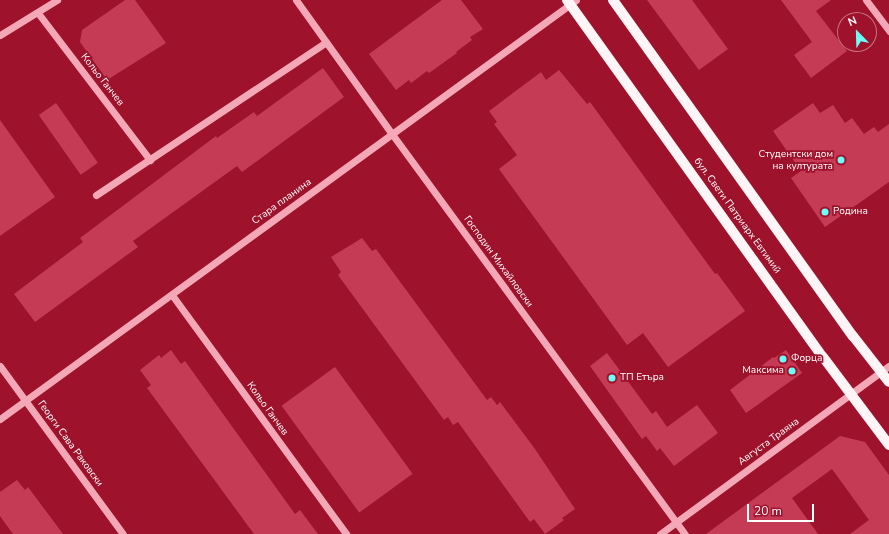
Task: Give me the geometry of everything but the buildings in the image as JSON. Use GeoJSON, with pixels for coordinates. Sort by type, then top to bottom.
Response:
{"type":"FeatureCollection","features":[{"type":"Feature","properties":{"kind":"main road"},"geometry":{"type":"LineString","coordinates":[[613,0],[853,336],[885,369],[889,382]]}},
{"type":"Feature","properties":{"kind":"main road","name":"бул. Свети Патриарх Евтимий"},"geometry":{"type":"LineString","coordinates":[[571,2],[889,445]]}},
{"type":"Feature","properties":{"kind":"street"},"geometry":{"type":"LineString","coordinates":[[0,35],[57,0]]}},
{"type":"Feature","properties":{"kind":"street","name":"Господин Михайловски"},"geometry":{"type":"LineString","coordinates":[[296,0],[392,134],[685,534]]}},
{"type":"Feature","properties":{"kind":"street"},"geometry":{"type":"LineString","coordinates":[[866,0],[889,31]]}},
{"type":"Feature","properties":{"kind":"street","name":"Стара планина"},"geometry":{"type":"LineString","coordinates":[[0,419],[172,295],[571,2]]}},
{"type":"Feature","properties":{"kind":"street","name":"Кольо Ганчев"},"geometry":{"type":"LineString","coordinates":[[38,13],[150,160]]}},
{"type":"Feature","properties":{"kind":"street"},"geometry":{"type":"LineString","coordinates":[[96,195],[326,42]]}},
{"type":"Feature","properties":{"kind":"street","name":"Кольо Ганчев"},"geometry":{"type":"LineString","coordinates":[[172,295],[346,534]]}},
{"type":"Feature","properties":{"kind":"street","name":"Георги Сава Раковски"},"geometry":{"type":"LineString","coordinates":[[0,366],[123,534]]}},
{"type":"Feature","properties":{"kind":"street","name":"Августа Траяна"},"geometry":{"type":"LineString","coordinates":[[660,534],[885,369]]}},
{"type":"Feature","properties":{"kind":"place","name":"Студентски дом на културата"},"geometry":{"type":"Point","coordinates":[841,160]}},
{"type":"Feature","properties":{"kind":"place","name":"Родина"},"geometry":{"type":"Point","coordinates":[825,212]}},
{"type":"Feature","properties":{"kind":"place","name":"Форца"},"geometry":{"type":"Point","coordinates":[783,359]}},
{"type":"Feature","properties":{"kind":"place","name":"Максима"},"geometry":{"type":"Point","coordinates":[792,371]}},
{"type":"Feature","properties":{"kind":"place","name":"ТП Етъра"},"geometry":{"type":"Point","coordinates":[612,378]}}]}
